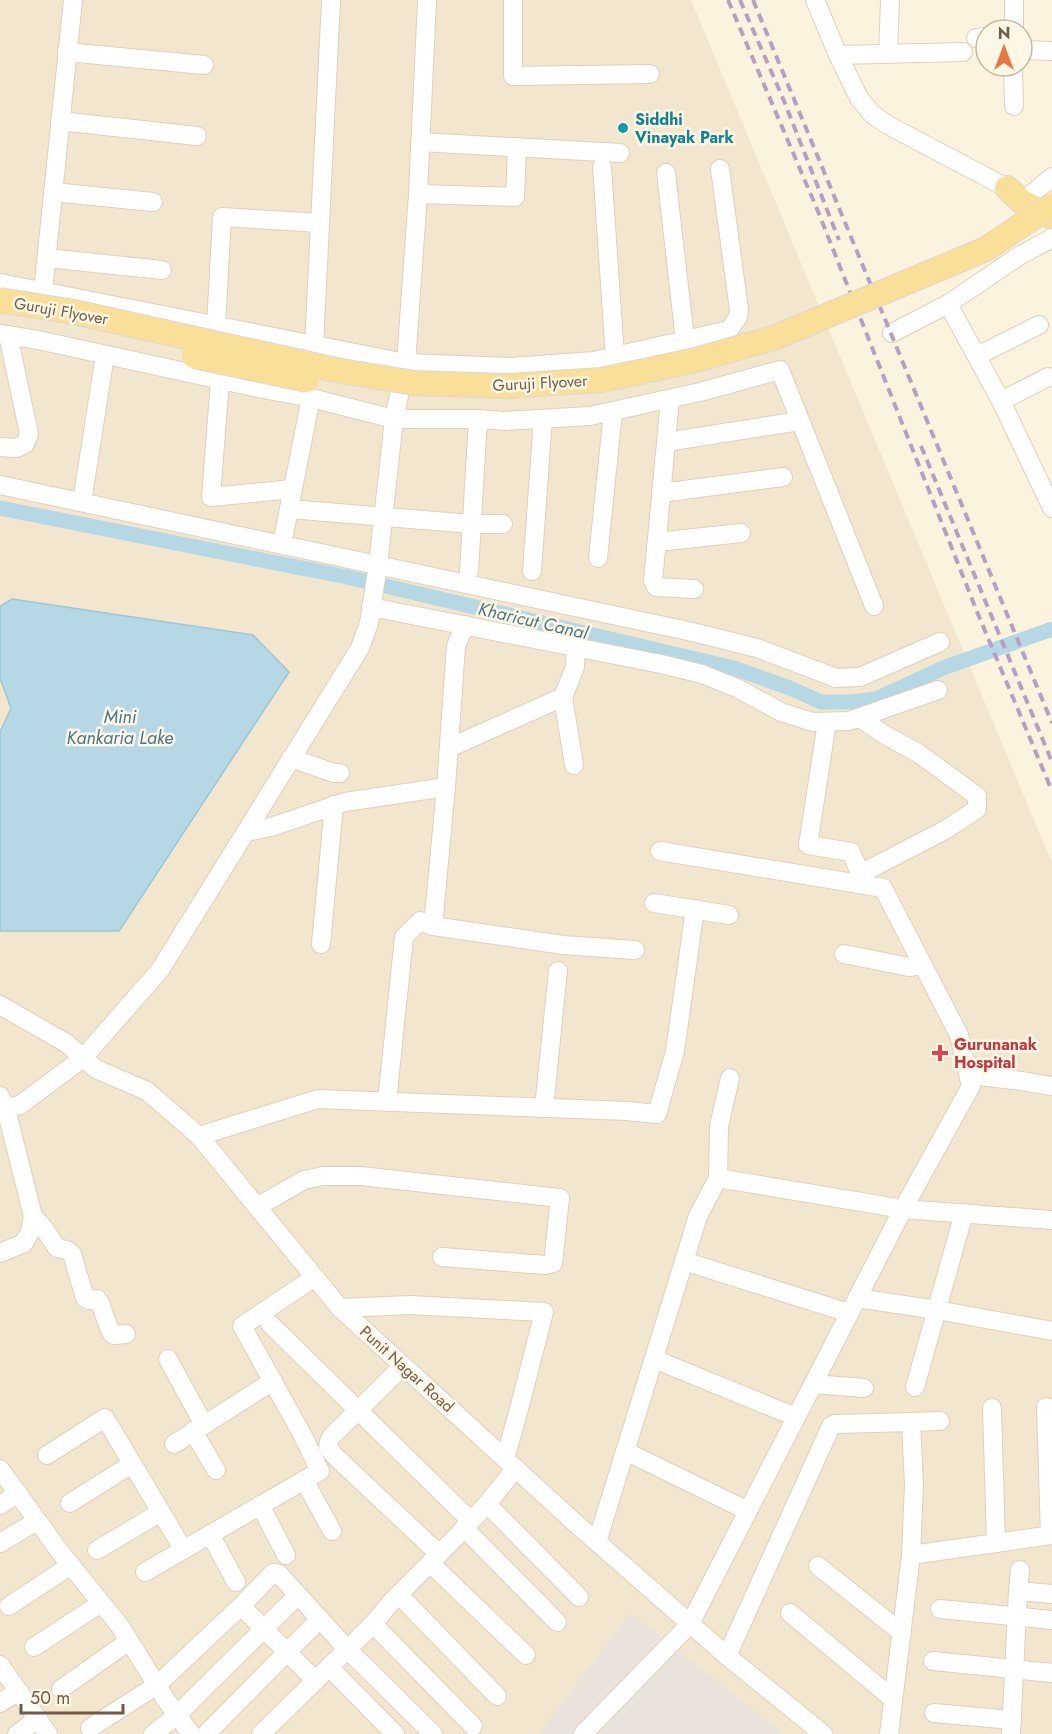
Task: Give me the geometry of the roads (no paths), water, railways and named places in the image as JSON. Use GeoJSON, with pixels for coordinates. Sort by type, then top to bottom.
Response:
{"type":"FeatureCollection","features":[{"type":"Feature","properties":{"kind":"main road"},"geometry":{"type":"LineString","coordinates":[[1033,198],[1052,218]]}},
{"type":"Feature","properties":{"kind":"main road","name":"Guruji Flyover"},"geometry":{"type":"LineString","coordinates":[[0,300],[74,312],[340,371],[415,383],[507,386],[601,380],[692,361],[776,338],[986,249],[1033,198]]}},
{"type":"Feature","properties":{"kind":"main road","name":"Guruji Flyover"},"geometry":{"type":"LineString","coordinates":[[3,328],[71,327],[304,380],[414,398],[507,402],[603,395],[696,376],[781,352],[994,263],[1052,224]]}},
{"type":"Feature","properties":{"kind":"street"},"geometry":{"type":"LineString","coordinates":[[43,291],[73,0]]}},
{"type":"Feature","properties":{"kind":"street"},"geometry":{"type":"LineString","coordinates":[[314,346],[331,0]]}},
{"type":"Feature","properties":{"kind":"street"},"geometry":{"type":"LineString","coordinates":[[126,1334],[111,1333],[100,1303],[97,1299],[85,1298],[72,1254],[67,1250],[57,1248],[33,1216],[2,1105],[20,1105],[83,1058],[160,970],[360,648],[369,623],[394,419],[406,363],[418,194],[427,0]]}},
{"type":"Feature","properties":{"kind":"street"},"geometry":{"type":"LineString","coordinates":[[513,0],[513,76],[650,74]]}},
{"type":"Feature","properties":{"kind":"street"},"geometry":{"type":"LineString","coordinates":[[815,0],[859,98],[872,114],[888,125],[1033,198],[1052,177]]}},
{"type":"Feature","properties":{"kind":"street"},"geometry":{"type":"LineString","coordinates":[[888,54],[890,0]]}},
{"type":"Feature","properties":{"kind":"street"},"geometry":{"type":"LineString","coordinates":[[1014,0],[1014,18]]}},
{"type":"Feature","properties":{"kind":"street"},"geometry":{"type":"LineString","coordinates":[[1034,50],[1052,51]]}},
{"type":"Feature","properties":{"kind":"street"},"geometry":{"type":"LineString","coordinates":[[67,51],[204,65]]}},
{"type":"Feature","properties":{"kind":"street"},"geometry":{"type":"LineString","coordinates":[[838,55],[963,52]]}},
{"type":"Feature","properties":{"kind":"street"},"geometry":{"type":"LineString","coordinates":[[1013,78],[1014,106]]}},
{"type":"Feature","properties":{"kind":"street"},"geometry":{"type":"LineString","coordinates":[[60,122],[197,136]]}},
{"type":"Feature","properties":{"kind":"street"},"geometry":{"type":"LineString","coordinates":[[420,142],[620,153]]}},
{"type":"Feature","properties":{"kind":"street"},"geometry":{"type":"LineString","coordinates":[[418,194],[514,197],[517,147]]}},
{"type":"Feature","properties":{"kind":"street"},"geometry":{"type":"LineString","coordinates":[[602,167],[615,357]]}},
{"type":"Feature","properties":{"kind":"street"},"geometry":{"type":"LineString","coordinates":[[0,283],[406,363],[511,367],[594,361],[729,330],[738,317],[739,310],[720,169]]}},
{"type":"Feature","properties":{"kind":"street"},"geometry":{"type":"LineString","coordinates":[[666,173],[685,340]]}},
{"type":"Feature","properties":{"kind":"street"},"geometry":{"type":"LineString","coordinates":[[53,192],[153,202]]}},
{"type":"Feature","properties":{"kind":"street"},"geometry":{"type":"LineString","coordinates":[[216,325],[222,217],[320,223]]}},
{"type":"Feature","properties":{"kind":"street"},"geometry":{"type":"LineString","coordinates":[[892,333],[948,304],[1019,256],[1052,238]]}},
{"type":"Feature","properties":{"kind":"street"},"geometry":{"type":"LineString","coordinates":[[46,258],[162,270]]}},
{"type":"Feature","properties":{"kind":"street"},"geometry":{"type":"LineString","coordinates":[[948,304],[1001,401],[1050,501]]}},
{"type":"Feature","properties":{"kind":"street"},"geometry":{"type":"LineString","coordinates":[[976,356],[1039,326]]}},
{"type":"Feature","properties":{"kind":"street"},"geometry":{"type":"LineString","coordinates":[[0,447],[16,448],[25,444],[29,434],[3,328],[105,355],[311,398],[394,419],[505,421],[590,416],[700,392],[780,370],[874,606]]}},
{"type":"Feature","properties":{"kind":"street"},"geometry":{"type":"LineString","coordinates":[[82,502],[105,355]]}},
{"type":"Feature","properties":{"kind":"street"},"geometry":{"type":"LineString","coordinates":[[1001,401],[1048,377]]}},
{"type":"Feature","properties":{"kind":"street"},"geometry":{"type":"LineString","coordinates":[[204,528],[211,497],[220,380]]}},
{"type":"Feature","properties":{"kind":"street"},"geometry":{"type":"LineString","coordinates":[[282,544],[311,398]]}},
{"type":"Feature","properties":{"kind":"street"},"geometry":{"type":"LineString","coordinates":[[670,399],[653,581],[656,587],[694,589]]}},
{"type":"Feature","properties":{"kind":"street"},"geometry":{"type":"LineString","coordinates":[[598,558],[612,412]]}},
{"type":"Feature","properties":{"kind":"street"},"geometry":{"type":"LineString","coordinates":[[469,571],[478,419]]}},
{"type":"Feature","properties":{"kind":"street"},"geometry":{"type":"LineString","coordinates":[[532,571],[543,419]]}},
{"type":"Feature","properties":{"kind":"street"},"geometry":{"type":"LineString","coordinates":[[666,442],[800,421]]}},
{"type":"Feature","properties":{"kind":"street"},"geometry":{"type":"LineString","coordinates":[[661,493],[783,477]]}},
{"type":"Feature","properties":{"kind":"street"},"geometry":{"type":"LineString","coordinates":[[0,485],[282,544],[377,568],[688,631],[757,648],[836,678],[860,677],[940,642]]}},
{"type":"Feature","properties":{"kind":"street"},"geometry":{"type":"LineString","coordinates":[[211,497],[293,489]]}},
{"type":"Feature","properties":{"kind":"street"},"geometry":{"type":"LineString","coordinates":[[289,509],[382,518],[502,524]]}},
{"type":"Feature","properties":{"kind":"street"},"geometry":{"type":"LineString","coordinates":[[657,542],[741,533]]}},
{"type":"Feature","properties":{"kind":"street"},"geometry":{"type":"LineString","coordinates":[[371,603],[702,674],[739,689],[781,712],[813,722],[849,721],[938,690]]}},
{"type":"Feature","properties":{"kind":"street"},"geometry":{"type":"LineString","coordinates":[[433,926],[456,646],[465,625]]}},
{"type":"Feature","properties":{"kind":"street"},"geometry":{"type":"LineString","coordinates":[[574,765],[563,697],[575,667],[576,647]]}},
{"type":"Feature","properties":{"kind":"street"},"geometry":{"type":"LineString","coordinates":[[449,748],[563,697]]}},
{"type":"Feature","properties":{"kind":"street"},"geometry":{"type":"LineString","coordinates":[[860,718],[918,753],[977,796],[977,809],[862,879]]}},
{"type":"Feature","properties":{"kind":"street"},"geometry":{"type":"LineString","coordinates":[[827,722],[808,845],[851,852],[862,879]]}},
{"type":"Feature","properties":{"kind":"street"},"geometry":{"type":"LineString","coordinates":[[291,758],[340,773]]}},
{"type":"Feature","properties":{"kind":"street"},"geometry":{"type":"LineString","coordinates":[[246,832],[271,827],[345,802],[446,787]]}},
{"type":"Feature","properties":{"kind":"street"},"geometry":{"type":"LineString","coordinates":[[321,944],[334,806]]}},
{"type":"Feature","properties":{"kind":"street"},"geometry":{"type":"LineString","coordinates":[[582,1734],[690,1624],[903,1209],[971,1086],[959,1035],[883,888],[862,879],[660,851]]}},
{"type":"Feature","properties":{"kind":"street"},"geometry":{"type":"LineString","coordinates":[[654,903],[729,915]]}},
{"type":"Feature","properties":{"kind":"street"},"geometry":{"type":"LineString","coordinates":[[199,1136],[318,1099],[657,1114],[675,1051],[695,909]]}},
{"type":"Feature","properties":{"kind":"street"},"geometry":{"type":"LineString","coordinates":[[387,1102],[404,936],[420,921],[433,926],[563,945],[635,950]]}},
{"type":"Feature","properties":{"kind":"street"},"geometry":{"type":"LineString","coordinates":[[844,954],[909,967],[922,965]]}},
{"type":"Feature","properties":{"kind":"street"},"geometry":{"type":"LineString","coordinates":[[543,1108],[558,971]]}},
{"type":"Feature","properties":{"kind":"street","name":"Punit Nagar Road"},"geometry":{"type":"LineString","coordinates":[[0,1005],[66,1043],[96,1069],[147,1091],[199,1136],[340,1308],[597,1542],[727,1656],[823,1734]]}},
{"type":"Feature","properties":{"kind":"street"},"geometry":{"type":"LineString","coordinates":[[969,1075],[1052,1086]]}},
{"type":"Feature","properties":{"kind":"street"},"geometry":{"type":"LineString","coordinates":[[597,1542],[698,1216],[718,1178],[719,1126],[730,1078]]}},
{"type":"Feature","properties":{"kind":"street"},"geometry":{"type":"LineString","coordinates":[[257,1207],[304,1180],[323,1176],[361,1176],[560,1197],[553,1263],[545,1265],[442,1257]]}},
{"type":"Feature","properties":{"kind":"street"},"geometry":{"type":"LineString","coordinates":[[718,1178],[903,1209],[1052,1220]]}},
{"type":"Feature","properties":{"kind":"street"},"geometry":{"type":"LineString","coordinates":[[915,1387],[964,1213]]}},
{"type":"Feature","properties":{"kind":"street"},"geometry":{"type":"LineString","coordinates":[[0,1252],[24,1243],[28,1238],[33,1216]]}},
{"type":"Feature","properties":{"kind":"street"},"geometry":{"type":"LineString","coordinates":[[684,1261],[853,1306],[938,1310],[1052,1331]]}},
{"type":"Feature","properties":{"kind":"street"},"geometry":{"type":"LineString","coordinates":[[145,1572],[320,1471],[242,1326],[315,1277]]}},
{"type":"Feature","properties":{"kind":"street"},"geometry":{"type":"LineString","coordinates":[[261,1734],[373,1624],[487,1504],[510,1463],[519,1409],[544,1312],[410,1305],[340,1308]]}},
{"type":"Feature","properties":{"kind":"street"},"geometry":{"type":"LineString","coordinates":[[270,1324],[358,1410],[557,1622]]}},
{"type":"Feature","properties":{"kind":"street"},"geometry":{"type":"LineString","coordinates":[[168,1359],[216,1470]]}},
{"type":"Feature","properties":{"kind":"street"},"geometry":{"type":"LineString","coordinates":[[654,1359],[796,1417]]}},
{"type":"Feature","properties":{"kind":"street"},"geometry":{"type":"LineString","coordinates":[[403,1366],[332,1436],[328,1448],[526,1655]]}},
{"type":"Feature","properties":{"kind":"street"},"geometry":{"type":"LineString","coordinates":[[174,1443],[273,1381]]}},
{"type":"Feature","properties":{"kind":"street"},"geometry":{"type":"LineString","coordinates":[[813,1384],[864,1388]]}},
{"type":"Feature","properties":{"kind":"street"},"geometry":{"type":"LineString","coordinates":[[911,1555],[1051,1535],[1046,1407]]}},
{"type":"Feature","properties":{"kind":"street"},"geometry":{"type":"LineString","coordinates":[[992,1408],[996,1543]]}},
{"type":"Feature","properties":{"kind":"street"},"geometry":{"type":"LineString","coordinates":[[46,1455],[105,1418],[183,1549]]}},
{"type":"Feature","properties":{"kind":"street"},"geometry":{"type":"LineString","coordinates":[[727,1656],[831,1426],[835,1424],[940,1421]]}},
{"type":"Feature","properties":{"kind":"street"},"geometry":{"type":"LineString","coordinates":[[889,1734],[911,1555],[914,1486],[910,1422]]}},
{"type":"Feature","properties":{"kind":"street"},"geometry":{"type":"LineString","coordinates":[[625,1451],[748,1511]]}},
{"type":"Feature","properties":{"kind":"street"},"geometry":{"type":"LineString","coordinates":[[70,1503],[132,1464]]}},
{"type":"Feature","properties":{"kind":"street"},"geometry":{"type":"LineString","coordinates":[[0,1469],[37,1521],[120,1626],[191,1734]]}},
{"type":"Feature","properties":{"kind":"street"},"geometry":{"type":"LineString","coordinates":[[304,1480],[332,1531]]}},
{"type":"Feature","properties":{"kind":"street"},"geometry":{"type":"LineString","coordinates":[[0,1505],[18,1494]]}},
{"type":"Feature","properties":{"kind":"street"},"geometry":{"type":"LineString","coordinates":[[487,1504],[579,1597]]}},
{"type":"Feature","properties":{"kind":"street"},"geometry":{"type":"LineString","coordinates":[[260,1505],[286,1555]]}},
{"type":"Feature","properties":{"kind":"street"},"geometry":{"type":"LineString","coordinates":[[98,1550],[161,1512]]}},
{"type":"Feature","properties":{"kind":"street"},"geometry":{"type":"LineString","coordinates":[[0,1543],[37,1521]]}},
{"type":"Feature","properties":{"kind":"street"},"geometry":{"type":"LineString","coordinates":[[210,1534],[236,1582]]}},
{"type":"Feature","properties":{"kind":"street"},"geometry":{"type":"LineString","coordinates":[[9,1606],[71,1565]]}},
{"type":"Feature","properties":{"kind":"street"},"geometry":{"type":"LineString","coordinates":[[818,1566],[902,1633]]}},
{"type":"Feature","properties":{"kind":"street"},"geometry":{"type":"LineString","coordinates":[[934,1713],[1012,1727],[1020,1570]]}},
{"type":"Feature","properties":{"kind":"street"},"geometry":{"type":"LineString","coordinates":[[90,1728],[157,1685],[273,1573],[279,1574],[347,1649],[433,1734]]}},
{"type":"Feature","properties":{"kind":"street"},"geometry":{"type":"LineString","coordinates":[[1018,1591],[1052,1594]]}},
{"type":"Feature","properties":{"kind":"street"},"geometry":{"type":"LineString","coordinates":[[153,1734],[177,1715],[298,1595]]}},
{"type":"Feature","properties":{"kind":"street"},"geometry":{"type":"LineString","coordinates":[[399,1595],[497,1696]]}},
{"type":"Feature","properties":{"kind":"street"},"geometry":{"type":"LineString","coordinates":[[34,1647],[101,1603]]}},
{"type":"Feature","properties":{"kind":"street"},"geometry":{"type":"LineString","coordinates":[[241,1606],[316,1681]]}},
{"type":"Feature","properties":{"kind":"street"},"geometry":{"type":"LineString","coordinates":[[940,1609],[1052,1620]]}},
{"type":"Feature","properties":{"kind":"street"},"geometry":{"type":"LineString","coordinates":[[790,1613],[894,1699]]}},
{"type":"Feature","properties":{"kind":"street"},"geometry":{"type":"LineString","coordinates":[[206,1734],[320,1619]]}},
{"type":"Feature","properties":{"kind":"street"},"geometry":{"type":"LineString","coordinates":[[373,1624],[474,1726]]}},
{"type":"Feature","properties":{"kind":"street"},"geometry":{"type":"LineString","coordinates":[[62,1689],[129,1641]]}},
{"type":"Feature","properties":{"kind":"street"},"geometry":{"type":"LineString","coordinates":[[933,1661],[1052,1673]]}},
{"type":"Feature","properties":{"kind":"street"},"geometry":{"type":"LineString","coordinates":[[0,1665],[43,1727],[17,1734]]}},
{"type":"Feature","properties":{"kind":"street"},"geometry":{"type":"LineString","coordinates":[[329,1668],[395,1734]]}},
{"type":"Feature","properties":{"kind":"street"},"geometry":{"type":"LineString","coordinates":[[0,1703],[19,1691]]}},
{"type":"Feature","properties":{"kind":"water","name":"Mini Kankaria Lake"},"geometry":{"type":"Polygon","coordinates":[[[12,599],[253,635],[289,672],[119,931],[0,931],[0,732],[11,708],[0,678],[0,606],[12,599]]]}},
{"type":"Feature","properties":{"kind":"waterway","name":"Kharicut Canal"},"geometry":{"type":"LineString","coordinates":[[0,508],[347,577],[734,668],[821,702],[876,699],[943,668],[1052,629]]}},
{"type":"Feature","properties":{"kind":"railway"},"geometry":{"type":"LineString","coordinates":[[728,0],[817,209],[978,614],[1052,791]]}},
{"type":"Feature","properties":{"kind":"railway"},"geometry":{"type":"LineString","coordinates":[[740,0],[782,96],[839,240]]}},
{"type":"Feature","properties":{"kind":"railway"},"geometry":{"type":"LineString","coordinates":[[753,0],[1052,723]]}},
{"type":"Feature","properties":{"kind":"railway"},"geometry":{"type":"LineString","coordinates":[[921,446],[1052,762]]}},
{"type":"Feature","properties":{"kind":"place","name":"Siddhi Vinayak Park"},"geometry":{"type":"Point","coordinates":[623,128]}},
{"type":"Feature","properties":{"kind":"place","name":"Gurunanak Hospital"},"geometry":{"type":"Point","coordinates":[940,1053]}}]}
